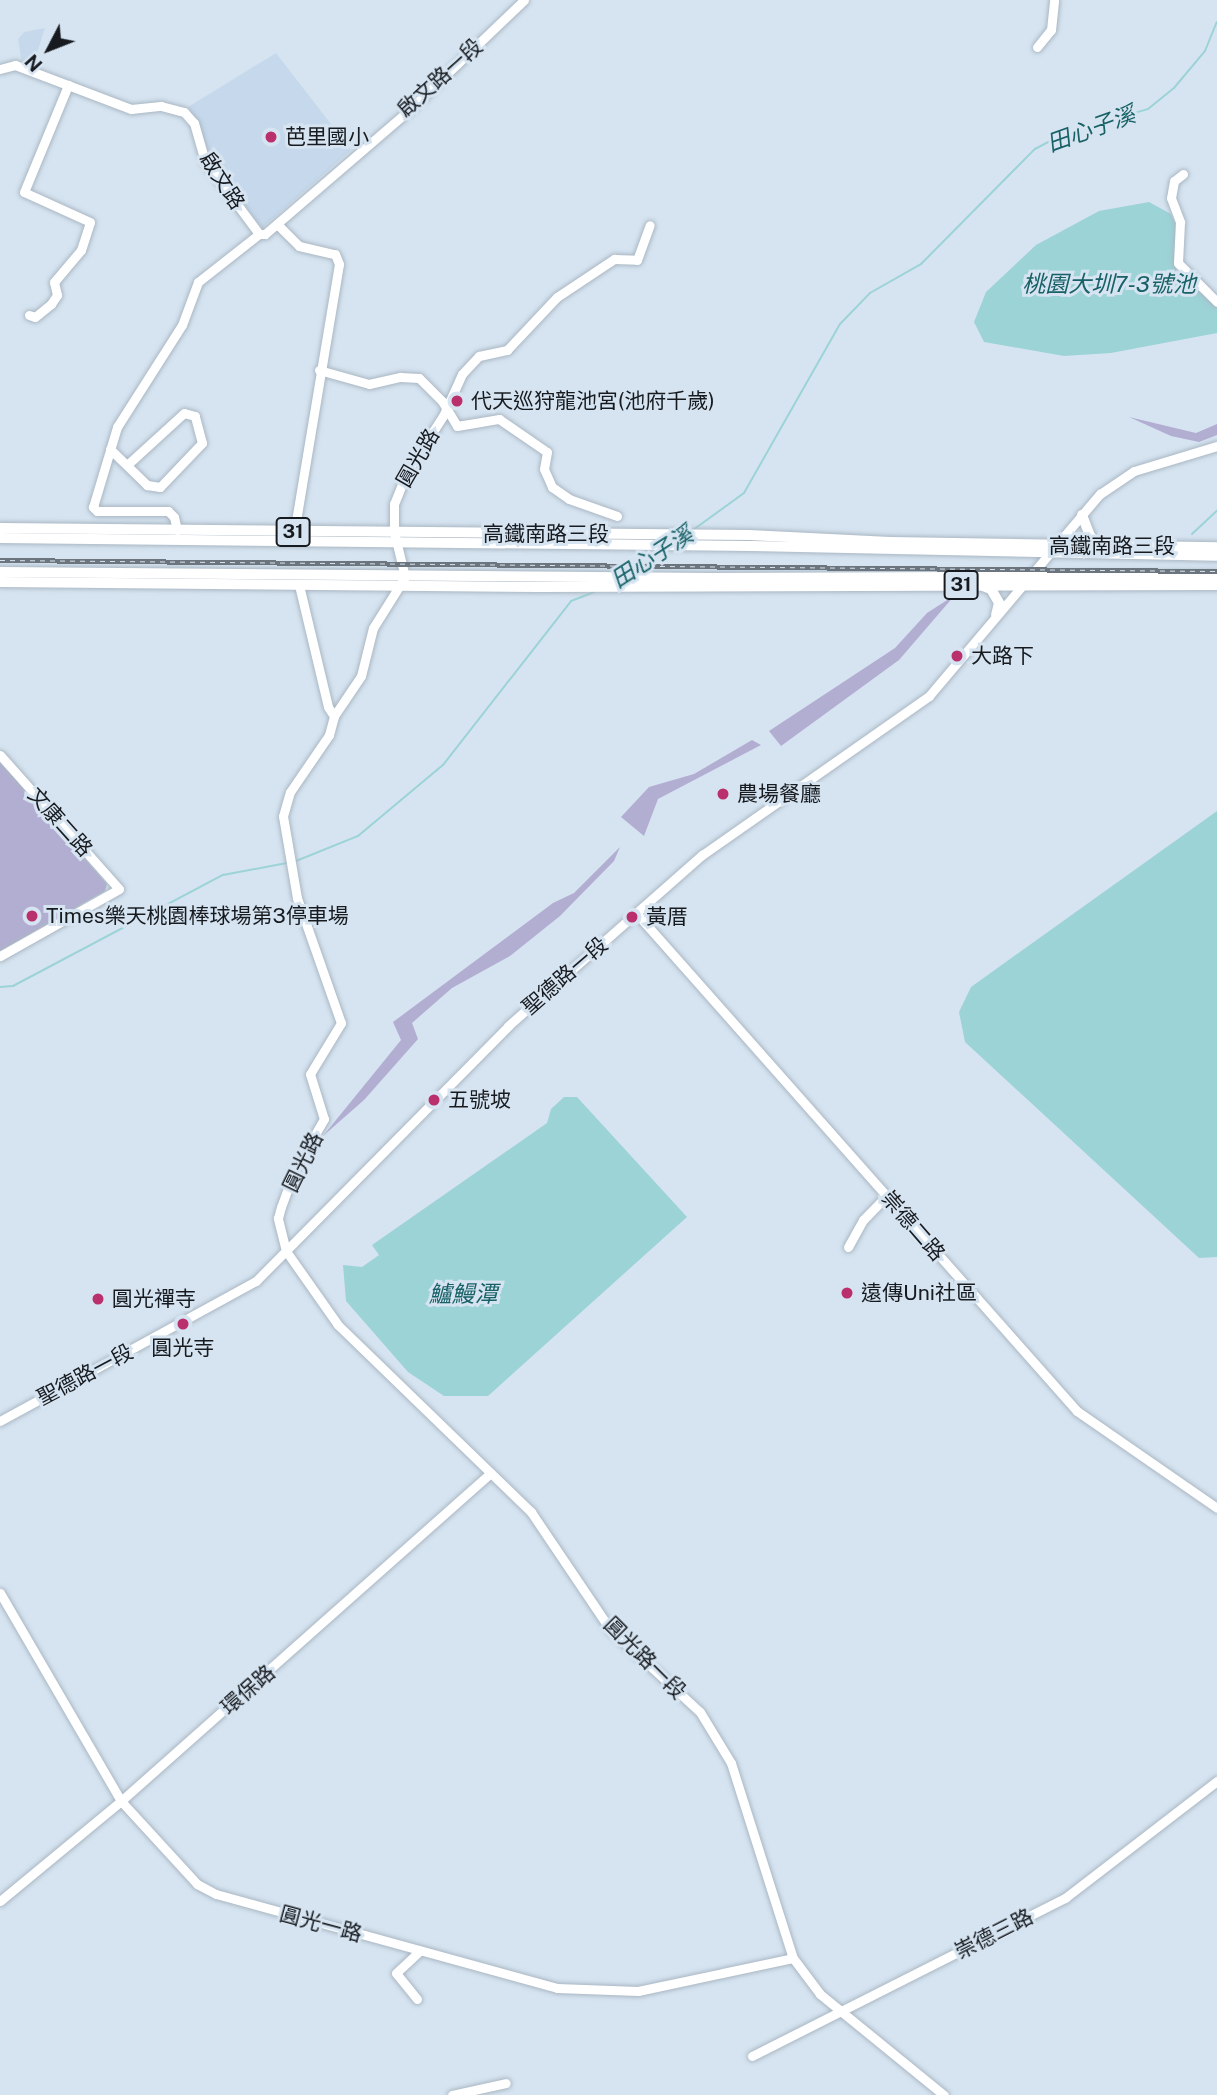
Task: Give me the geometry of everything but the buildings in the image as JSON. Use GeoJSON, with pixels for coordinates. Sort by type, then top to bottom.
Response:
{"type":"FeatureCollection","features":[{"type":"Feature","properties":{"kind":"main road"},"geometry":{"type":"LineString","coordinates":[[1082,515],[1090,536],[1099,544]]}},
{"type":"Feature","properties":{"kind":"main road","name":"高鐵南路三段"},"geometry":{"type":"LineString","coordinates":[[0,528],[294,531],[397,537]]}},
{"type":"Feature","properties":{"kind":"main road"},"geometry":{"type":"LineString","coordinates":[[177,530],[214,540]]}},
{"type":"Feature","properties":{"kind":"main road","name":"高鐵南路三段"},"geometry":{"type":"LineString","coordinates":[[0,538],[214,540],[397,537],[1217,547]]}},
{"type":"Feature","properties":{"kind":"main road","name":"高鐵南路三段"},"geometry":{"type":"LineString","coordinates":[[750,541],[1008,554],[1217,556]]}},
{"type":"Feature","properties":{"kind":"main road"},"geometry":{"type":"LineString","coordinates":[[1008,554],[1011,576]]}},
{"type":"Feature","properties":{"kind":"main road"},"geometry":{"type":"LineString","coordinates":[[1074,554],[1069,568],[1081,576]]}},
{"type":"Feature","properties":{"kind":"main road","name":"高鐵南路三段"},"geometry":{"type":"LineString","coordinates":[[0,572],[538,583],[709,583],[1029,575],[1217,576]]}},
{"type":"Feature","properties":{"kind":"main road"},"geometry":{"type":"LineString","coordinates":[[180,575],[229,585]]}},
{"type":"Feature","properties":{"kind":"main road","name":"高鐵南路三段"},"geometry":{"type":"LineString","coordinates":[[0,582],[299,585],[403,581]]}},
{"type":"Feature","properties":{"kind":"main road","name":"高鐵南路三段"},"geometry":{"type":"LineString","coordinates":[[709,583],[779,586],[1217,585]]}},
{"type":"Feature","properties":{"kind":"main road"},"geometry":{"type":"LineString","coordinates":[[981,585],[991,589],[999,603],[996,615]]}},
{"type":"Feature","properties":{"kind":"street","name":"啟文路一段"},"geometry":{"type":"LineString","coordinates":[[177,530],[174,517],[168,512],[97,511],[93,507],[117,427],[182,325],[198,282],[259,234],[277,224],[409,110],[524,0]]}},
{"type":"Feature","properties":{"kind":"street"},"geometry":{"type":"LineString","coordinates":[[1037,47],[1051,30],[1054,0]]}},
{"type":"Feature","properties":{"kind":"street","name":"啟文路"},"geometry":{"type":"LineString","coordinates":[[0,69],[15,65],[131,109],[161,106],[190,116],[205,161],[259,234]]}},
{"type":"Feature","properties":{"kind":"street"},"geometry":{"type":"LineString","coordinates":[[29,315],[35,317],[51,304],[57,295],[54,282],[81,250],[90,222],[24,192],[68,85]]}},
{"type":"Feature","properties":{"kind":"street"},"geometry":{"type":"LineString","coordinates":[[1183,174],[1174,181],[1171,198],[1180,222],[1178,263],[1217,302]]}},
{"type":"Feature","properties":{"kind":"street"},"geometry":{"type":"LineString","coordinates":[[277,224],[299,246],[331,252],[339,260],[294,531]]}},
{"type":"Feature","properties":{"kind":"street"},"geometry":{"type":"LineString","coordinates":[[617,516],[569,499],[552,487],[544,469],[547,452],[499,419],[457,426],[445,408],[462,374],[479,356],[507,350],[557,297],[614,259],[637,260],[650,225]]}},
{"type":"Feature","properties":{"kind":"street","name":"圓光路"},"geometry":{"type":"LineString","coordinates":[[319,370],[369,384],[400,376],[419,378],[445,408],[402,482],[394,504],[403,581]]}},
{"type":"Feature","properties":{"kind":"street"},"geometry":{"type":"LineString","coordinates":[[110,449],[127,466],[150,488],[166,484],[202,443],[195,416],[184,413],[127,466]]}},
{"type":"Feature","properties":{"kind":"street","name":"聖德路一段"},"geometry":{"type":"LineString","coordinates":[[0,1421],[243,1290],[286,1251],[508,1026],[702,855],[929,696],[1055,545],[1121,477],[1217,446]]}},
{"type":"Feature","properties":{"kind":"street"},"geometry":{"type":"LineString","coordinates":[[299,585],[316,642],[328,707],[334,716],[360,676],[373,628],[403,581]]}},
{"type":"Feature","properties":{"kind":"street","name":"圓光路"},"geometry":{"type":"LineString","coordinates":[[286,1251],[278,1218],[281,1207],[295,1169],[324,1119],[310,1074],[341,1023],[303,925],[293,881],[284,816],[290,792],[329,735],[334,716]]}},
{"type":"Feature","properties":{"kind":"street","name":"文康二路"},"geometry":{"type":"LineString","coordinates":[[0,754],[119,889],[0,956]]}},
{"type":"Feature","properties":{"kind":"street","name":"崇德二路"},"geometry":{"type":"LineString","coordinates":[[637,914],[1077,1411],[1217,1508]]}},
{"type":"Feature","properties":{"kind":"street"},"geometry":{"type":"LineString","coordinates":[[848,1247],[863,1220],[886,1196]]}},
{"type":"Feature","properties":{"kind":"street","name":"圓光路一段"},"geometry":{"type":"LineString","coordinates":[[286,1251],[326,1311],[531,1512],[610,1629],[700,1712],[731,1763],[793,1958],[820,1994],[944,2095]]}},
{"type":"Feature","properties":{"kind":"street","name":"環保路"},"geometry":{"type":"LineString","coordinates":[[0,1901],[121,1801],[491,1473]]}},
{"type":"Feature","properties":{"kind":"street","name":"圓光一路"},"geometry":{"type":"LineString","coordinates":[[0,1593],[121,1801],[197,1884],[216,1894],[557,1989],[638,1991],[793,1958]]}},
{"type":"Feature","properties":{"kind":"street","name":"崇德三路"},"geometry":{"type":"LineString","coordinates":[[752,2056],[1065,1898],[1217,1781]]}},
{"type":"Feature","properties":{"kind":"street"},"geometry":{"type":"LineString","coordinates":[[417,1999],[396,1973],[420,1951]]}},
{"type":"Feature","properties":{"kind":"street"},"geometry":{"type":"LineString","coordinates":[[452,2095],[506,2083]]}},
{"type":"Feature","properties":{"kind":"shaded area"},"geometry":{"type":"Polygon","coordinates":[[[45,28],[34,62],[29,67],[22,64],[18,39],[24,32],[45,28]]]}},
{"type":"Feature","properties":{"kind":"shaded area","name":"芭里國小"},"geometry":{"type":"Polygon","coordinates":[[[276,53],[351,150],[262,228],[206,153],[199,124],[188,107],[276,53]]]}},
{"type":"Feature","properties":{"kind":"shaded area"},"geometry":{"type":"Polygon","coordinates":[[[1129,417],[1196,433],[1217,424],[1217,435],[1199,442],[1171,436],[1129,417]]]}},
{"type":"Feature","properties":{"kind":"shaded area"},"geometry":{"type":"Polygon","coordinates":[[[955,595],[899,660],[781,746],[769,731],[895,648],[927,613],[955,595]]]}},
{"type":"Feature","properties":{"kind":"shaded area"},"geometry":{"type":"Polygon","coordinates":[[[752,740],[761,745],[658,799],[644,836],[621,817],[649,787],[694,774],[752,740]]]}},
{"type":"Feature","properties":{"kind":"shaded area"},"geometry":{"type":"Polygon","coordinates":[[[0,761],[107,884],[105,891],[0,951],[0,761]]]}},
{"type":"Feature","properties":{"kind":"shaded area"},"geometry":{"type":"Polygon","coordinates":[[[620,847],[614,861],[560,916],[510,956],[452,988],[412,1023],[418,1039],[364,1100],[323,1136],[401,1040],[393,1022],[553,903],[574,893],[620,847]]]}},
{"type":"Feature","properties":{"kind":"water","name":"桃園大圳7-3號池"},"geometry":{"type":"Polygon","coordinates":[[[1149,202],[1171,214],[1177,228],[1176,272],[1217,307],[1217,333],[1111,353],[1064,356],[984,342],[974,322],[986,292],[1036,245],[1099,211],[1149,202]]]}},
{"type":"Feature","properties":{"kind":"water"},"geometry":{"type":"Polygon","coordinates":[[[1217,811],[1217,1257],[1199,1258],[965,1042],[959,1012],[971,987],[1217,811]]]}},
{"type":"Feature","properties":{"kind":"water","name":"鱸鰻潭"},"geometry":{"type":"Polygon","coordinates":[[[564,1097],[577,1097],[687,1217],[488,1396],[444,1396],[408,1372],[346,1301],[343,1265],[362,1267],[379,1255],[372,1245],[547,1123],[551,1109],[564,1097]]]}},
{"type":"Feature","properties":{"kind":"waterway","name":"田心子溪"},"geometry":{"type":"LineString","coordinates":[[693,530],[744,493],[840,324],[870,293],[921,264],[1035,149],[1065,133],[1148,109],[1174,88],[1205,51],[1217,22]]}},
{"type":"Feature","properties":{"kind":"waterway"},"geometry":{"type":"LineString","coordinates":[[1192,534],[1217,511]]}},
{"type":"Feature","properties":{"kind":"waterway","name":"田心子溪"},"geometry":{"type":"LineString","coordinates":[[636,571],[666,550]]}},
{"type":"Feature","properties":{"kind":"waterway","name":"田心子溪"},"geometry":{"type":"LineString","coordinates":[[296,861],[358,836],[443,765],[571,601],[594,592]]}},
{"type":"Feature","properties":{"kind":"waterway","name":"田心子溪"},"geometry":{"type":"LineString","coordinates":[[0,987],[13,986],[223,875],[287,863]]}},
{"type":"Feature","properties":{"kind":"railway"},"geometry":{"type":"LineString","coordinates":[[0,560],[1217,571]]}},
{"type":"Feature","properties":{"kind":"place","name":"芭里國小"},"geometry":{"type":"Point","coordinates":[271,137]}},
{"type":"Feature","properties":{"kind":"place","name":"代天巡狩龍池宮(池府千歲)"},"geometry":{"type":"Point","coordinates":[457,401]}},
{"type":"Feature","properties":{"kind":"place","name":"大路下"},"geometry":{"type":"Point","coordinates":[957,656]}},
{"type":"Feature","properties":{"kind":"place","name":"農場餐廳"},"geometry":{"type":"Point","coordinates":[723,794]}},
{"type":"Feature","properties":{"kind":"place","name":"Times樂天桃園棒球場第3停車場"},"geometry":{"type":"Point","coordinates":[32,916]}},
{"type":"Feature","properties":{"kind":"place","name":"黃厝"},"geometry":{"type":"Point","coordinates":[632,917]}},
{"type":"Feature","properties":{"kind":"place","name":"五號坡"},"geometry":{"type":"Point","coordinates":[434,1100]}},
{"type":"Feature","properties":{"kind":"place","name":"遠傳Uni社區"},"geometry":{"type":"Point","coordinates":[847,1293]}},
{"type":"Feature","properties":{"kind":"place","name":"圓光禪寺"},"geometry":{"type":"Point","coordinates":[98,1299]}},
{"type":"Feature","properties":{"kind":"place","name":"圓光寺"},"geometry":{"type":"Point","coordinates":[183,1324]}}]}
